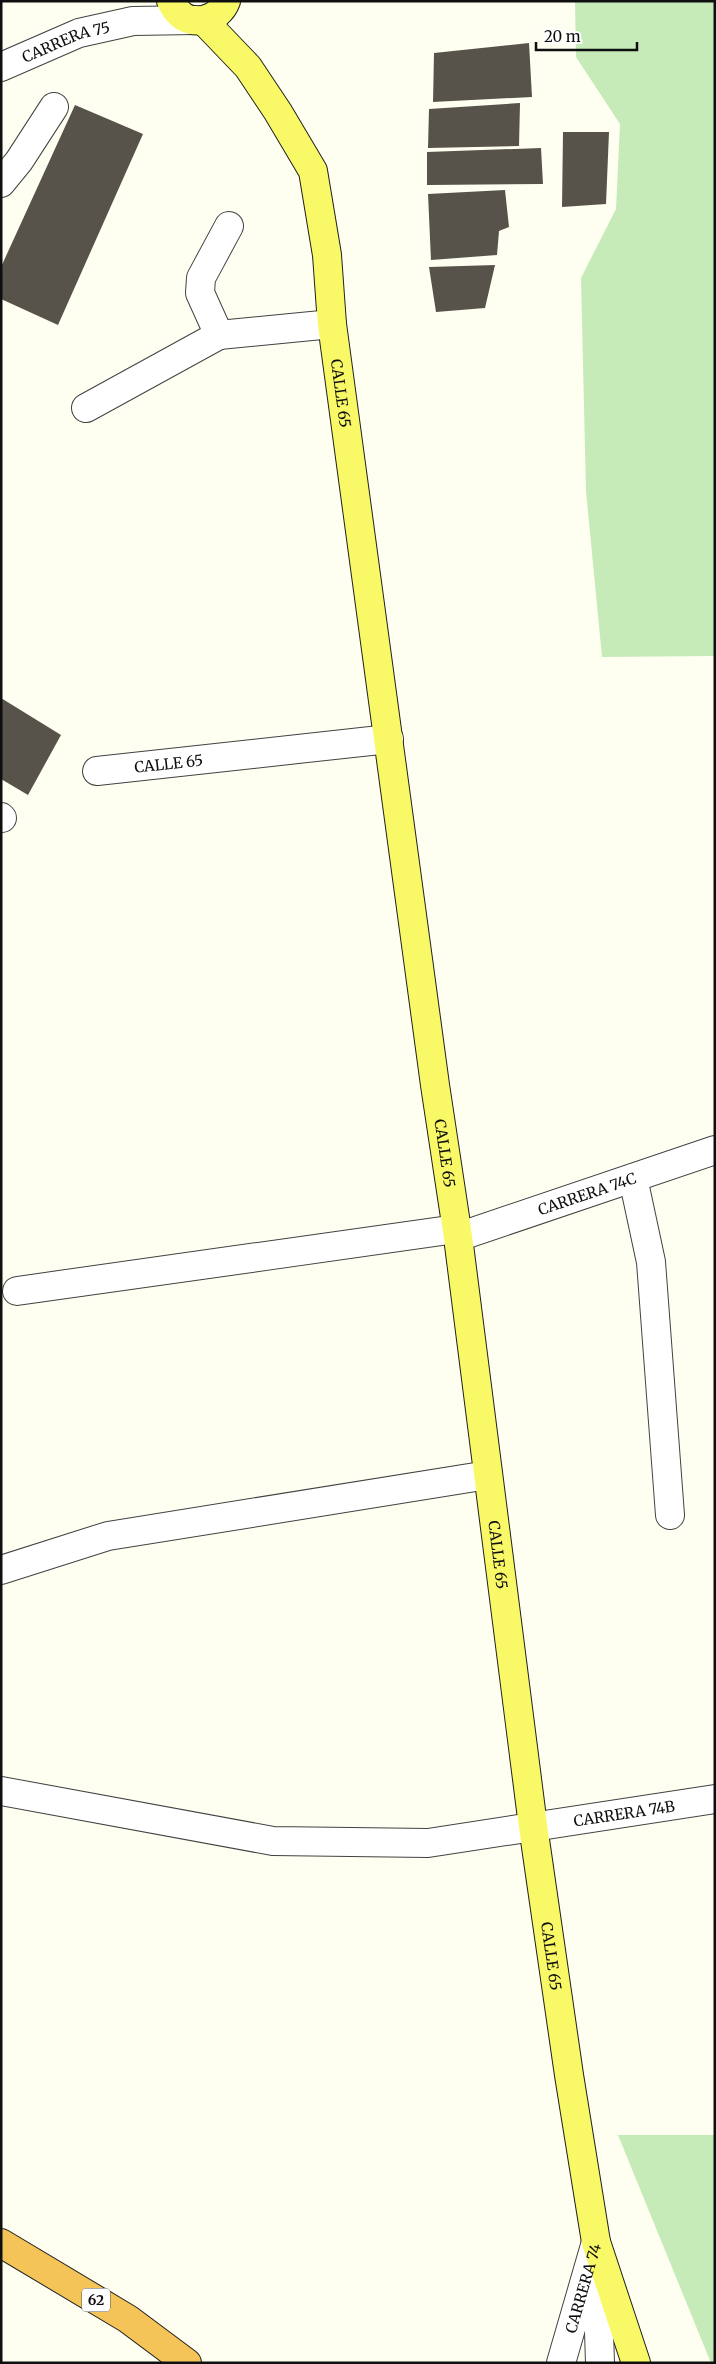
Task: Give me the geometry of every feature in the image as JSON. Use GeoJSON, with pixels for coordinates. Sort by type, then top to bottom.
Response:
{"type":"FeatureCollection","features":[{"type":"Feature","properties":{"kind":"highway","name":"62"},"geometry":{"type":"LineString","coordinates":[[1,2243],[128,2319],[187,2363]]}},
{"type":"Feature","properties":{"kind":"main road","name":"CALLE 65"},"geometry":{"type":"LineString","coordinates":[[171,1],[178,13],[199,20],[248,67],[278,112],[313,172],[327,255],[332,324],[457,1233],[533,1826],[596,2242],[636,2363]]}},
{"type":"Feature","properties":{"kind":"main road","name":"CALLE 65"},"geometry":{"type":"LineString","coordinates":[[225,2],[248,67]]}},
{"type":"Feature","properties":{"kind":"main road"},"geometry":{"type":"LineString","coordinates":[[199,20],[216,15],[225,2]]}},
{"type":"Feature","properties":{"kind":"street","name":"CARRERA 75"},"geometry":{"type":"LineString","coordinates":[[1,67],[79,33],[142,11],[199,20]]}},
{"type":"Feature","properties":{"kind":"street"},"geometry":{"type":"LineString","coordinates":[[1,183],[19,161],[54,107]]}},
{"type":"Feature","properties":{"kind":"street"},"geometry":{"type":"LineString","coordinates":[[219,335],[200,293],[201,278],[229,226]]}},
{"type":"Feature","properties":{"kind":"street"},"geometry":{"type":"LineString","coordinates":[[86,408],[219,335],[332,324]]}},
{"type":"Feature","properties":{"kind":"street","name":"CALLE 65"},"geometry":{"type":"LineString","coordinates":[[98,771],[389,739]]}},
{"type":"Feature","properties":{"kind":"street","name":"CARRERA 74C"},"geometry":{"type":"LineString","coordinates":[[17,1291],[457,1233],[633,1178],[715,1150]]}},
{"type":"Feature","properties":{"kind":"street"},"geometry":{"type":"LineString","coordinates":[[633,1178],[651,1262],[670,1516]]}},
{"type":"Feature","properties":{"kind":"street"},"geometry":{"type":"LineString","coordinates":[[1,1570],[108,1536],[488,1475]]}},
{"type":"Feature","properties":{"kind":"street","name":"CARRERA 74B"},"geometry":{"type":"LineString","coordinates":[[1,1791],[273,1841],[428,1843],[715,1799]]}},
{"type":"Feature","properties":{"kind":"street","name":"CARRERA 74"},"geometry":{"type":"LineString","coordinates":[[561,2363],[596,2242]]}},
{"type":"Feature","properties":{"kind":"street","name":"CARRERA 74"},"geometry":{"type":"LineString","coordinates":[[596,2242],[600,2363]]}},
{"type":"Feature","properties":{"kind":"green space"},"geometry":{"type":"Polygon","coordinates":[[[575,1],[715,1],[715,656],[602,657],[586,491],[581,278],[616,209],[620,124],[576,57],[575,1]]]}},
{"type":"Feature","properties":{"kind":"green space"},"geometry":{"type":"Polygon","coordinates":[[[618,2135],[715,2135],[715,2363],[711,2363],[618,2135]]]}},
{"type":"Feature","properties":{"kind":"building"},"geometry":{"type":"Polygon","coordinates":[[[529,43],[532,97],[433,102],[434,53],[529,43]]]}},
{"type":"Feature","properties":{"kind":"building"},"geometry":{"type":"Polygon","coordinates":[[[520,103],[519,146],[428,148],[429,109],[520,103]]]}},
{"type":"Feature","properties":{"kind":"building"},"geometry":{"type":"Polygon","coordinates":[[[75,105],[143,134],[58,325],[1,299],[1,267],[75,105]]]}},
{"type":"Feature","properties":{"kind":"building"},"geometry":{"type":"Polygon","coordinates":[[[563,132],[609,132],[606,204],[562,207],[563,132]]]}},
{"type":"Feature","properties":{"kind":"building"},"geometry":{"type":"Polygon","coordinates":[[[541,148],[543,184],[427,185],[427,152],[541,148]]]}},
{"type":"Feature","properties":{"kind":"building"},"geometry":{"type":"Polygon","coordinates":[[[505,190],[509,227],[499,231],[497,255],[431,260],[428,194],[505,190]]]}},
{"type":"Feature","properties":{"kind":"building"},"geometry":{"type":"Polygon","coordinates":[[[495,265],[485,308],[436,312],[429,267],[495,265]]]}},
{"type":"Feature","properties":{"kind":"building"},"geometry":{"type":"Polygon","coordinates":[[[1,698],[61,735],[28,795],[1,779],[1,698]]]}}]}
